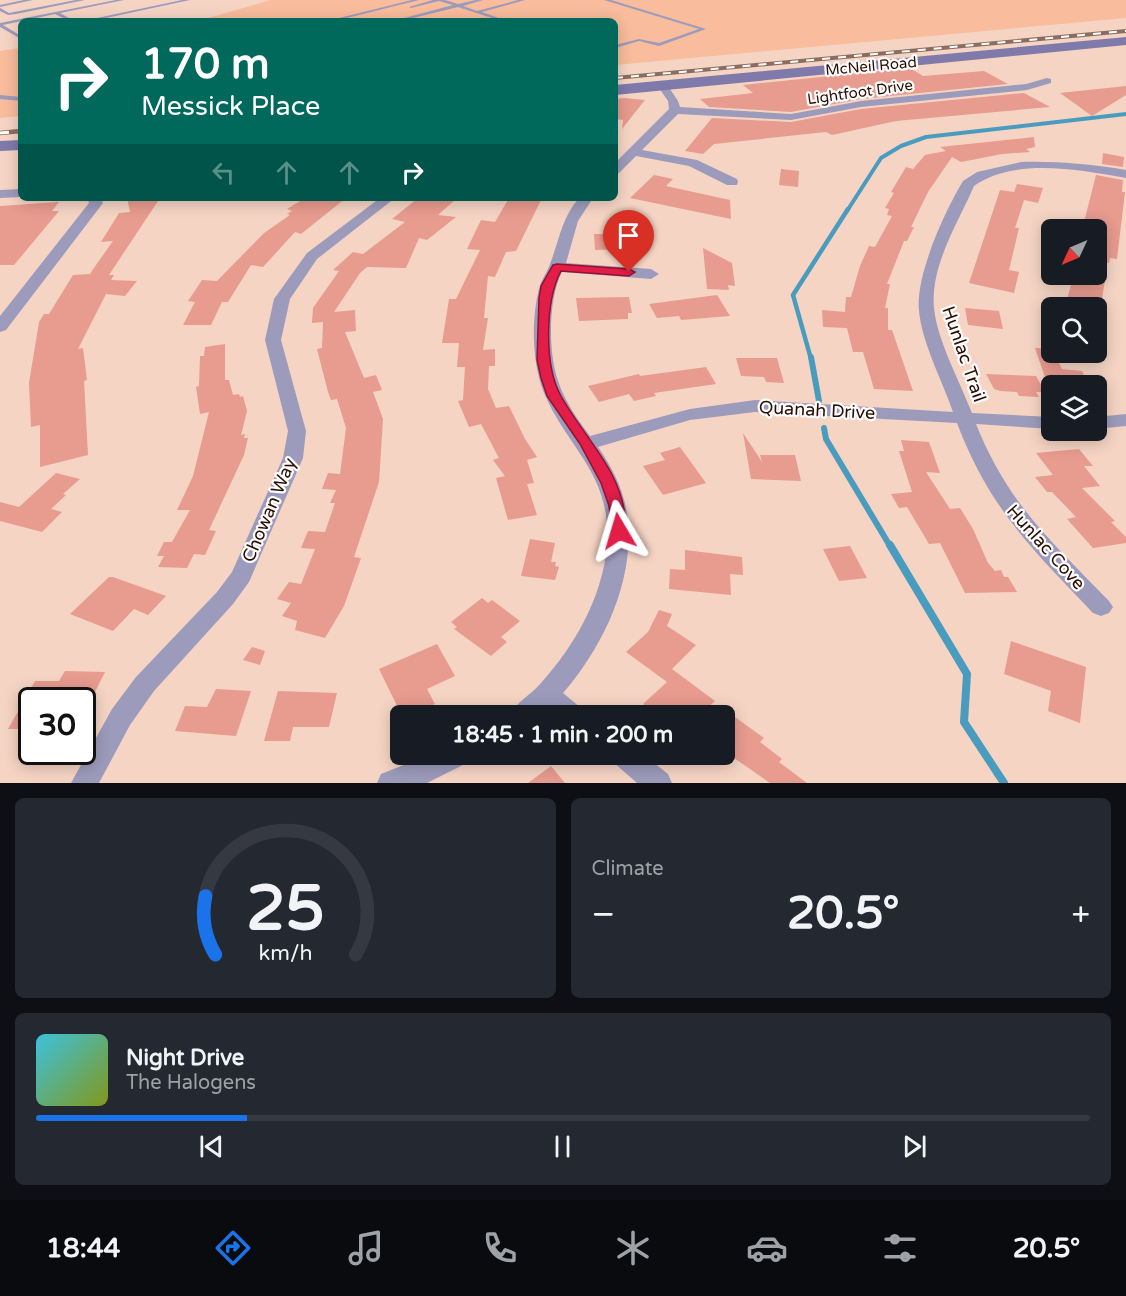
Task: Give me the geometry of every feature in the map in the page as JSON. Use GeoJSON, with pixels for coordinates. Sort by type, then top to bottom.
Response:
{"type":"FeatureCollection","features":[{"type":"Feature","properties":{"kind":"main road","name":"McNeil Road"},"geometry":{"type":"LineString","coordinates":[[618,90],[1126,41]]}},
{"type":"Feature","properties":{"kind":"main road"},"geometry":{"type":"LineString","coordinates":[[0,146],[18,145]]}},
{"type":"Feature","properties":{"kind":"street","name":"Lightfoot Drive"},"geometry":{"type":"LineString","coordinates":[[675,110],[791,117],[861,104],[1027,87],[1047,81]]}},
{"type":"Feature","properties":{"kind":"street"},"geometry":{"type":"LineString","coordinates":[[618,167],[675,110],[673,101],[662,85]]}},
{"type":"Feature","properties":{"kind":"street"},"geometry":{"type":"LineString","coordinates":[[618,155],[693,163],[732,182]]}},
{"type":"Feature","properties":{"kind":"street","name":"Hunlac Trail"},"geometry":{"type":"LineString","coordinates":[[965,419],[931,328],[926,300],[936,257],[968,184],[973,178],[992,171],[1046,165],[1088,167],[1126,174]]}},
{"type":"Feature","properties":{"kind":"street"},"geometry":{"type":"LineString","coordinates":[[0,194],[18,194]]}},
{"type":"Feature","properties":{"kind":"street"},"geometry":{"type":"LineString","coordinates":[[0,327],[96,203],[95,201]]}},
{"type":"Feature","properties":{"kind":"street","name":"Chowan Way"},"geometry":{"type":"LineString","coordinates":[[85,783],[121,717],[145,684],[225,598],[241,576],[293,458],[297,431],[273,339],[282,299],[312,256],[384,201]]}},
{"type":"Feature","properties":{"kind":"street"},"geometry":{"type":"LineString","coordinates":[[536,705],[548,696],[572,664],[605,602],[619,544],[616,506],[608,483],[587,444],[554,396],[543,360],[547,286],[557,267],[568,227],[584,201]]}},
{"type":"Feature","properties":{"kind":"street"},"geometry":{"type":"LineString","coordinates":[[557,267],[651,274]]}},
{"type":"Feature","properties":{"kind":"street","name":"Quanah Drive"},"geometry":{"type":"LineString","coordinates":[[587,444],[685,414],[720,408],[755,406],[1041,422]]}},
{"type":"Feature","properties":{"kind":"street","name":"Hunlac Cove"},"geometry":{"type":"LineString","coordinates":[[965,419],[989,474],[1016,517],[1101,607]]}},
{"type":"Feature","properties":{"kind":"street"},"geometry":{"type":"LineString","coordinates":[[1107,422],[1126,420]]}},
{"type":"Feature","properties":{"kind":"street"},"geometry":{"type":"LineString","coordinates":[[548,696],[559,705]]}},
{"type":"Feature","properties":{"kind":"street"},"geometry":{"type":"LineString","coordinates":[[391,783],[437,765]]}},
{"type":"Feature","properties":{"kind":"street"},"geometry":{"type":"LineString","coordinates":[[636,765],[658,783]]}},
{"type":"Feature","properties":{"kind":"lane"},"geometry":{"type":"LineString","coordinates":[[0,8],[31,0]]}},
{"type":"Feature","properties":{"kind":"lane"},"geometry":{"type":"LineString","coordinates":[[0,8],[8,14],[83,0]]}},
{"type":"Feature","properties":{"kind":"lane"},"geometry":{"type":"LineString","coordinates":[[31,18],[122,0]]}},
{"type":"Feature","properties":{"kind":"lane"},"geometry":{"type":"LineString","coordinates":[[100,18],[188,0]]}},
{"type":"Feature","properties":{"kind":"lane"},"geometry":{"type":"LineString","coordinates":[[342,18],[417,0]]}},
{"type":"Feature","properties":{"kind":"lane"},"geometry":{"type":"LineString","coordinates":[[365,18],[440,0],[496,18]]}},
{"type":"Feature","properties":{"kind":"lane"},"geometry":{"type":"LineString","coordinates":[[408,18],[479,0]]}},
{"type":"Feature","properties":{"kind":"lane"},"geometry":{"type":"LineString","coordinates":[[477,12],[523,0]]}},
{"type":"Feature","properties":{"kind":"lane"},"geometry":{"type":"LineString","coordinates":[[606,0],[704,29],[659,45],[639,40],[618,46]]}},
{"type":"Feature","properties":{"kind":"lane"},"geometry":{"type":"LineString","coordinates":[[13,3],[26,11]]}},
{"type":"Feature","properties":{"kind":"lane"},"geometry":{"type":"LineString","coordinates":[[56,13],[66,18]]}},
{"type":"Feature","properties":{"kind":"lane"},"geometry":{"type":"LineString","coordinates":[[0,24],[18,20]]}},
{"type":"Feature","properties":{"kind":"lane"},"geometry":{"type":"LineString","coordinates":[[0,24],[18,36]]}},
{"type":"Feature","properties":{"kind":"lane"},"geometry":{"type":"LineString","coordinates":[[0,97],[18,99]]}},
{"type":"Feature","properties":{"kind":"shaded area"},"geometry":{"type":"Polygon","coordinates":[[[271,0],[1126,0],[1126,18],[618,65],[618,18],[208,18],[271,0]]]}},
{"type":"Feature","properties":{"kind":"shaded area"},"geometry":{"type":"Polygon","coordinates":[[[18,48],[18,116],[0,118],[0,51],[18,48]]]}},
{"type":"Feature","properties":{"kind":"building"},"geometry":{"type":"Polygon","coordinates":[[[910,68],[923,76],[984,71],[1008,84],[861,99],[791,112],[709,107],[700,99],[753,93],[743,85],[910,68]]]}},
{"type":"Feature","properties":{"kind":"building"},"geometry":{"type":"Polygon","coordinates":[[[1126,86],[1126,95],[1092,116],[1060,93],[1126,86]]]}},
{"type":"Feature","properties":{"kind":"building"},"geometry":{"type":"Polygon","coordinates":[[[1024,93],[1050,107],[896,121],[832,135],[826,132],[714,144],[703,154],[685,151],[712,118],[791,122],[861,109],[1024,93]]]}},
{"type":"Feature","properties":{"kind":"building"},"geometry":{"type":"Polygon","coordinates":[[[618,99],[645,100],[622,129],[623,120],[618,119],[618,99]]]}},
{"type":"Feature","properties":{"kind":"building"},"geometry":{"type":"Polygon","coordinates":[[[1034,137],[1035,147],[1026,149],[1030,152],[1002,154],[961,162],[952,157],[928,192],[911,227],[914,227],[907,241],[904,241],[887,284],[890,284],[885,308],[888,308],[888,330],[892,330],[913,391],[874,389],[863,352],[853,352],[847,328],[823,327],[822,310],[845,312],[846,297],[851,297],[860,266],[869,246],[875,247],[892,216],[887,215],[889,209],[885,208],[894,193],[891,192],[906,167],[913,169],[925,155],[946,151],[940,147],[1034,137]]]}},
{"type":"Feature","properties":{"kind":"building"},"geometry":{"type":"Polygon","coordinates":[[[1103,153],[1124,157],[1123,167],[1102,164],[1103,153]]]}},
{"type":"Feature","properties":{"kind":"building"},"geometry":{"type":"Polygon","coordinates":[[[781,169],[799,171],[798,187],[779,185],[781,169]]]}},
{"type":"Feature","properties":{"kind":"building"},"geometry":{"type":"Polygon","coordinates":[[[654,175],[673,179],[666,186],[730,200],[731,219],[630,198],[654,175]]]}},
{"type":"Feature","properties":{"kind":"building"},"geometry":{"type":"Polygon","coordinates":[[[1096,175],[1123,180],[1122,192],[1125,192],[1117,259],[1110,258],[1109,263],[1107,263],[1107,219],[1085,219],[1096,175]]]}},
{"type":"Feature","properties":{"kind":"building"},"geometry":{"type":"Polygon","coordinates":[[[1017,184],[1043,188],[1038,203],[1024,200],[1015,228],[1019,228],[1009,270],[1019,272],[1014,293],[969,283],[1000,190],[1014,192],[1017,184]]]}},
{"type":"Feature","properties":{"kind":"building"},"geometry":{"type":"Polygon","coordinates":[[[128,201],[158,201],[109,275],[114,275],[111,280],[137,281],[125,296],[106,294],[78,349],[83,348],[87,380],[84,381],[88,455],[40,467],[40,425],[31,427],[29,383],[39,322],[44,314],[49,314],[73,275],[90,274],[113,241],[101,242],[119,213],[130,212],[128,201]]]}},
{"type":"Feature","properties":{"kind":"building"},"geometry":{"type":"Polygon","coordinates":[[[300,201],[342,201],[301,234],[295,232],[263,267],[251,265],[228,302],[222,302],[211,325],[183,325],[195,302],[188,301],[202,280],[217,281],[264,233],[290,215],[287,214],[292,211],[287,209],[300,201]]]}},
{"type":"Feature","properties":{"kind":"building"},"geometry":{"type":"Polygon","coordinates":[[[414,201],[454,201],[438,215],[456,217],[427,240],[419,238],[406,268],[367,267],[360,273],[334,312],[355,310],[356,331],[345,332],[364,378],[376,375],[382,390],[373,392],[383,419],[379,482],[354,557],[361,558],[344,606],[325,638],[295,630],[297,621],[282,616],[291,603],[277,599],[289,582],[301,584],[315,549],[301,548],[308,531],[325,532],[335,503],[330,503],[336,490],[322,489],[328,473],[340,474],[346,428],[337,399],[331,400],[328,392],[317,349],[322,348],[323,322],[312,323],[313,308],[339,271],[333,270],[353,252],[363,254],[405,222],[392,219],[414,201]]]}},
{"type":"Feature","properties":{"kind":"building"},"geometry":{"type":"Polygon","coordinates":[[[507,201],[541,201],[516,251],[506,252],[495,277],[488,276],[484,318],[488,318],[483,350],[495,349],[495,366],[489,366],[488,389],[496,408],[509,406],[525,439],[537,457],[527,460],[534,483],[527,484],[537,515],[508,520],[496,478],[505,476],[493,460],[499,458],[481,424],[469,427],[458,401],[463,400],[465,367],[457,367],[459,343],[442,343],[449,299],[456,299],[480,250],[467,249],[481,220],[495,222],[507,201]]]}},
{"type":"Feature","properties":{"kind":"building"},"geometry":{"type":"Polygon","coordinates":[[[59,202],[52,211],[59,211],[14,265],[0,265],[0,206],[59,202]]]}},
{"type":"Feature","properties":{"kind":"building"},"geometry":{"type":"Polygon","coordinates":[[[594,234],[630,234],[631,249],[595,250],[594,234]]]}},
{"type":"Feature","properties":{"kind":"building"},"geometry":{"type":"Polygon","coordinates":[[[703,248],[732,263],[735,286],[728,285],[729,290],[707,289],[703,248]]]}},
{"type":"Feature","properties":{"kind":"building"},"geometry":{"type":"Polygon","coordinates":[[[1071,285],[1104,285],[1102,297],[1068,297],[1071,285]]]}},
{"type":"Feature","properties":{"kind":"building"},"geometry":{"type":"Polygon","coordinates":[[[717,295],[730,316],[681,320],[679,316],[657,318],[649,304],[717,295]]]}},
{"type":"Feature","properties":{"kind":"building"},"geometry":{"type":"Polygon","coordinates":[[[629,297],[632,313],[628,313],[628,319],[579,321],[576,298],[629,297]]]}},
{"type":"Feature","properties":{"kind":"building"},"geometry":{"type":"Polygon","coordinates":[[[965,308],[999,311],[1003,329],[968,325],[965,308]]]}},
{"type":"Feature","properties":{"kind":"building"},"geometry":{"type":"Polygon","coordinates":[[[225,344],[225,380],[229,380],[233,395],[243,396],[247,411],[241,435],[245,434],[244,438],[248,438],[244,455],[209,530],[216,531],[205,555],[194,554],[187,568],[158,567],[164,556],[157,556],[164,542],[172,542],[190,510],[177,510],[193,476],[209,412],[200,414],[196,387],[199,386],[200,356],[204,356],[205,347],[225,344]]]}},
{"type":"Feature","properties":{"kind":"building"},"geometry":{"type":"Polygon","coordinates":[[[1035,348],[1041,348],[1041,363],[1059,363],[1062,369],[1082,371],[1084,375],[1044,375],[1035,348]]]}},
{"type":"Feature","properties":{"kind":"building"},"geometry":{"type":"Polygon","coordinates":[[[736,358],[777,358],[784,383],[766,382],[764,377],[741,376],[736,358]]]}},
{"type":"Feature","properties":{"kind":"building"},"geometry":{"type":"Polygon","coordinates":[[[706,367],[716,384],[654,393],[656,396],[634,401],[629,394],[599,402],[588,386],[639,374],[640,376],[706,367]]]}},
{"type":"Feature","properties":{"kind":"building"},"geometry":{"type":"Polygon","coordinates":[[[986,374],[1036,376],[1041,385],[1041,392],[1036,392],[1039,397],[1019,396],[1017,392],[994,389],[986,374]]]}},
{"type":"Feature","properties":{"kind":"building"},"geometry":{"type":"Polygon","coordinates":[[[743,433],[762,462],[760,455],[795,455],[801,481],[751,479],[743,433]]]}},
{"type":"Feature","properties":{"kind":"building"},"geometry":{"type":"Polygon","coordinates":[[[901,440],[929,442],[940,473],[926,472],[950,509],[960,508],[973,529],[988,563],[995,571],[1001,570],[1004,577],[1008,577],[1017,592],[965,593],[940,543],[929,544],[907,507],[899,508],[891,494],[912,492],[899,451],[904,451],[901,440]]]}},
{"type":"Feature","properties":{"kind":"building"},"geometry":{"type":"Polygon","coordinates":[[[680,447],[706,483],[663,495],[643,466],[665,460],[660,453],[680,447]]]}},
{"type":"Feature","properties":{"kind":"building"},"geometry":{"type":"Polygon","coordinates":[[[1079,449],[1093,466],[1084,466],[1100,486],[1082,488],[1115,521],[1111,522],[1126,537],[1126,543],[1093,548],[1067,519],[1076,517],[1052,492],[1047,492],[1035,477],[1053,475],[1036,453],[1079,449]]]}},
{"type":"Feature","properties":{"kind":"building"},"geometry":{"type":"Polygon","coordinates":[[[56,473],[80,479],[51,509],[62,512],[42,532],[0,521],[0,502],[19,507],[56,473]]]}},
{"type":"Feature","properties":{"kind":"building"},"geometry":{"type":"Polygon","coordinates":[[[530,539],[555,543],[551,562],[556,562],[555,566],[559,567],[555,580],[521,576],[530,539]]]}},
{"type":"Feature","properties":{"kind":"building"},"geometry":{"type":"Polygon","coordinates":[[[850,546],[867,578],[839,581],[823,549],[850,546]]]}},
{"type":"Feature","properties":{"kind":"building"},"geometry":{"type":"Polygon","coordinates":[[[685,550],[742,557],[743,575],[730,574],[731,595],[669,589],[670,569],[685,570],[685,550]]]}},
{"type":"Feature","properties":{"kind":"building"},"geometry":{"type":"Polygon","coordinates":[[[109,577],[166,596],[148,615],[134,609],[113,631],[70,614],[109,577]]]}},
{"type":"Feature","properties":{"kind":"building"},"geometry":{"type":"Polygon","coordinates":[[[482,598],[488,603],[492,600],[520,621],[501,637],[507,642],[491,656],[454,629],[457,627],[451,622],[482,598]]]}},
{"type":"Feature","properties":{"kind":"building"},"geometry":{"type":"Polygon","coordinates":[[[659,610],[672,614],[667,626],[696,645],[672,669],[715,701],[711,705],[643,704],[667,682],[626,652],[648,632],[659,610]]]}},
{"type":"Feature","properties":{"kind":"building"},"geometry":{"type":"Polygon","coordinates":[[[1011,641],[1086,667],[1080,723],[1048,711],[1051,691],[1004,674],[1011,641]]]}},
{"type":"Feature","properties":{"kind":"building"},"geometry":{"type":"Polygon","coordinates":[[[437,644],[455,676],[427,689],[435,704],[397,705],[379,669],[437,644]]]}},
{"type":"Feature","properties":{"kind":"building"},"geometry":{"type":"Polygon","coordinates":[[[252,647],[265,651],[260,665],[243,660],[252,647]]]}},
{"type":"Feature","properties":{"kind":"building"},"geometry":{"type":"Polygon","coordinates":[[[65,671],[105,672],[96,690],[96,687],[32,687],[35,681],[59,681],[65,671]]]}},
{"type":"Feature","properties":{"kind":"building"},"geometry":{"type":"Polygon","coordinates":[[[216,689],[251,691],[236,736],[175,731],[185,706],[207,707],[216,689]]]}},
{"type":"Feature","properties":{"kind":"building"},"geometry":{"type":"Polygon","coordinates":[[[278,691],[337,693],[329,727],[293,727],[290,741],[264,741],[278,691]]]}},
{"type":"Feature","properties":{"kind":"building"},"geometry":{"type":"Polygon","coordinates":[[[18,711],[18,729],[8,729],[18,711]]]}},
{"type":"Feature","properties":{"kind":"building"},"geometry":{"type":"Polygon","coordinates":[[[735,717],[764,738],[760,742],[782,759],[779,762],[807,783],[770,783],[735,759],[735,717]]]}},
{"type":"Feature","properties":{"kind":"building"},"geometry":{"type":"Polygon","coordinates":[[[551,766],[565,783],[528,783],[551,766]]]}},
{"type":"Feature","properties":{"kind":"waterway"},"geometry":{"type":"LineString","coordinates":[[847,211],[881,158],[901,146],[926,137],[1126,114]]}},
{"type":"Feature","properties":{"kind":"waterway"},"geometry":{"type":"LineString","coordinates":[[811,359],[793,295],[848,209]]}},
{"type":"Feature","properties":{"kind":"waterway"},"geometry":{"type":"LineString","coordinates":[[811,357],[819,401]]}},
{"type":"Feature","properties":{"kind":"waterway"},"geometry":{"type":"LineString","coordinates":[[824,428],[826,439],[890,546]]}},
{"type":"Feature","properties":{"kind":"waterway"},"geometry":{"type":"LineString","coordinates":[[890,545],[967,674],[964,722],[1004,783]]}},
{"type":"Feature","properties":{"kind":"railway"},"geometry":{"type":"LineString","coordinates":[[618,78],[1126,31]]}},
{"type":"Feature","properties":{"kind":"railway"},"geometry":{"type":"LineString","coordinates":[[0,133],[18,131]]}},
{"type":"Feature","properties":{"kind":"route"},"geometry":{"type":"LineString","coordinates":[[619,531],[616,506],[608,483],[587,444],[554,396],[547,378],[543,360],[545,298],[547,286],[557,267],[629,272]]}}]}
